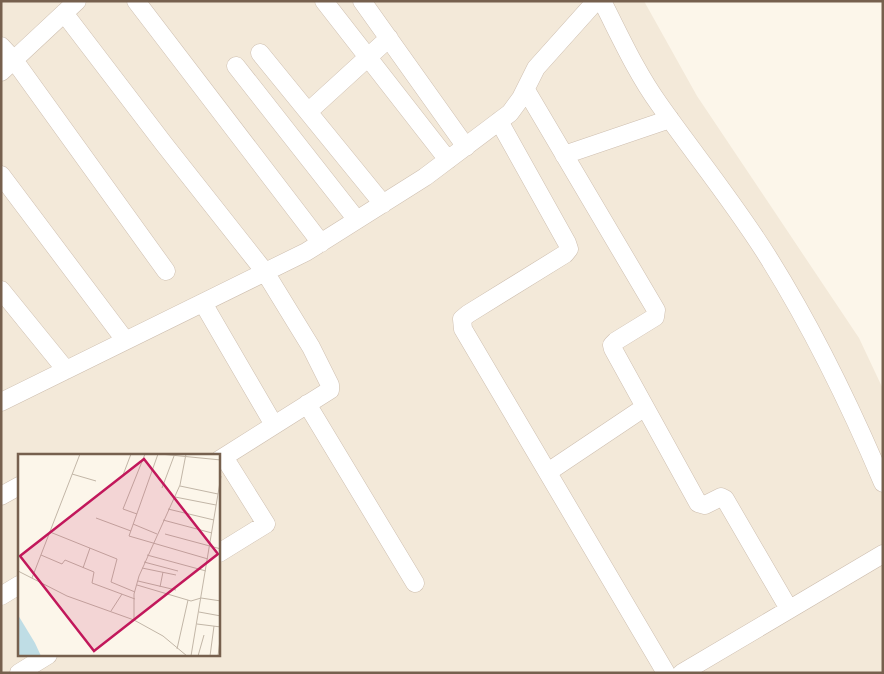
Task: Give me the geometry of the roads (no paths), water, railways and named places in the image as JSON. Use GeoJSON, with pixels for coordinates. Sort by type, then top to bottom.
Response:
{"type":"FeatureCollection","features":[{"type":"Feature","properties":{"kind":"street"},"geometry":{"type":"LineString","coordinates":[[136,1],[321,243]]}},
{"type":"Feature","properties":{"kind":"street"},"geometry":{"type":"LineString","coordinates":[[324,1],[448,160]]}},
{"type":"Feature","properties":{"kind":"street"},"geometry":{"type":"LineString","coordinates":[[362,1],[466,147]]}},
{"type":"Feature","properties":{"kind":"street"},"geometry":{"type":"LineString","coordinates":[[1,402],[321,243],[383,204],[466,147],[510,112],[526,90],[540,63],[596,1]]}},
{"type":"Feature","properties":{"kind":"street"},"geometry":{"type":"LineString","coordinates":[[602,1],[631,57],[658,102],[767,256],[814,336],[883,483]]}},
{"type":"Feature","properties":{"kind":"street"},"geometry":{"type":"LineString","coordinates":[[8,66],[70,7],[164,144],[265,272],[311,347],[330,385],[330,390],[221,458],[266,524],[220,552]]}},
{"type":"Feature","properties":{"kind":"street"},"geometry":{"type":"LineString","coordinates":[[308,112],[388,38]]}},
{"type":"Feature","properties":{"kind":"street"},"geometry":{"type":"LineString","coordinates":[[1,46],[8,66],[166,271]]}},
{"type":"Feature","properties":{"kind":"street"},"geometry":{"type":"LineString","coordinates":[[260,53],[383,204]]}},
{"type":"Feature","properties":{"kind":"street"},"geometry":{"type":"LineString","coordinates":[[236,66],[357,220]]}},
{"type":"Feature","properties":{"kind":"street"},"geometry":{"type":"LineString","coordinates":[[526,90],[656,310],[655,317],[612,345],[698,504],[705,505],[721,497],[725,500],[789,609]]}},
{"type":"Feature","properties":{"kind":"street"},"geometry":{"type":"LineString","coordinates":[[564,155],[670,119]]}},
{"type":"Feature","properties":{"kind":"street"},"geometry":{"type":"LineString","coordinates":[[500,121],[567,243],[569,250],[468,314],[462,320],[464,329],[666,673]]}},
{"type":"Feature","properties":{"kind":"street"},"geometry":{"type":"LineString","coordinates":[[1,175],[126,340]]}},
{"type":"Feature","properties":{"kind":"street"},"geometry":{"type":"LineString","coordinates":[[1,290],[66,370]]}},
{"type":"Feature","properties":{"kind":"street"},"geometry":{"type":"LineString","coordinates":[[203,302],[274,425]]}},
{"type":"Feature","properties":{"kind":"street"},"geometry":{"type":"LineString","coordinates":[[307,404],[414,584]]}},
{"type":"Feature","properties":{"kind":"street"},"geometry":{"type":"LineString","coordinates":[[548,472],[645,407]]}},
{"type":"Feature","properties":{"kind":"street"},"geometry":{"type":"LineString","coordinates":[[1,496],[18,487]]}},
{"type":"Feature","properties":{"kind":"street"},"geometry":{"type":"LineString","coordinates":[[682,673],[883,554]]}},
{"type":"Feature","properties":{"kind":"street"},"geometry":{"type":"LineString","coordinates":[[1,596],[18,587]]}},
{"type":"Feature","properties":{"kind":"street"},"geometry":{"type":"LineString","coordinates":[[19,673],[46,656]]}}]}
